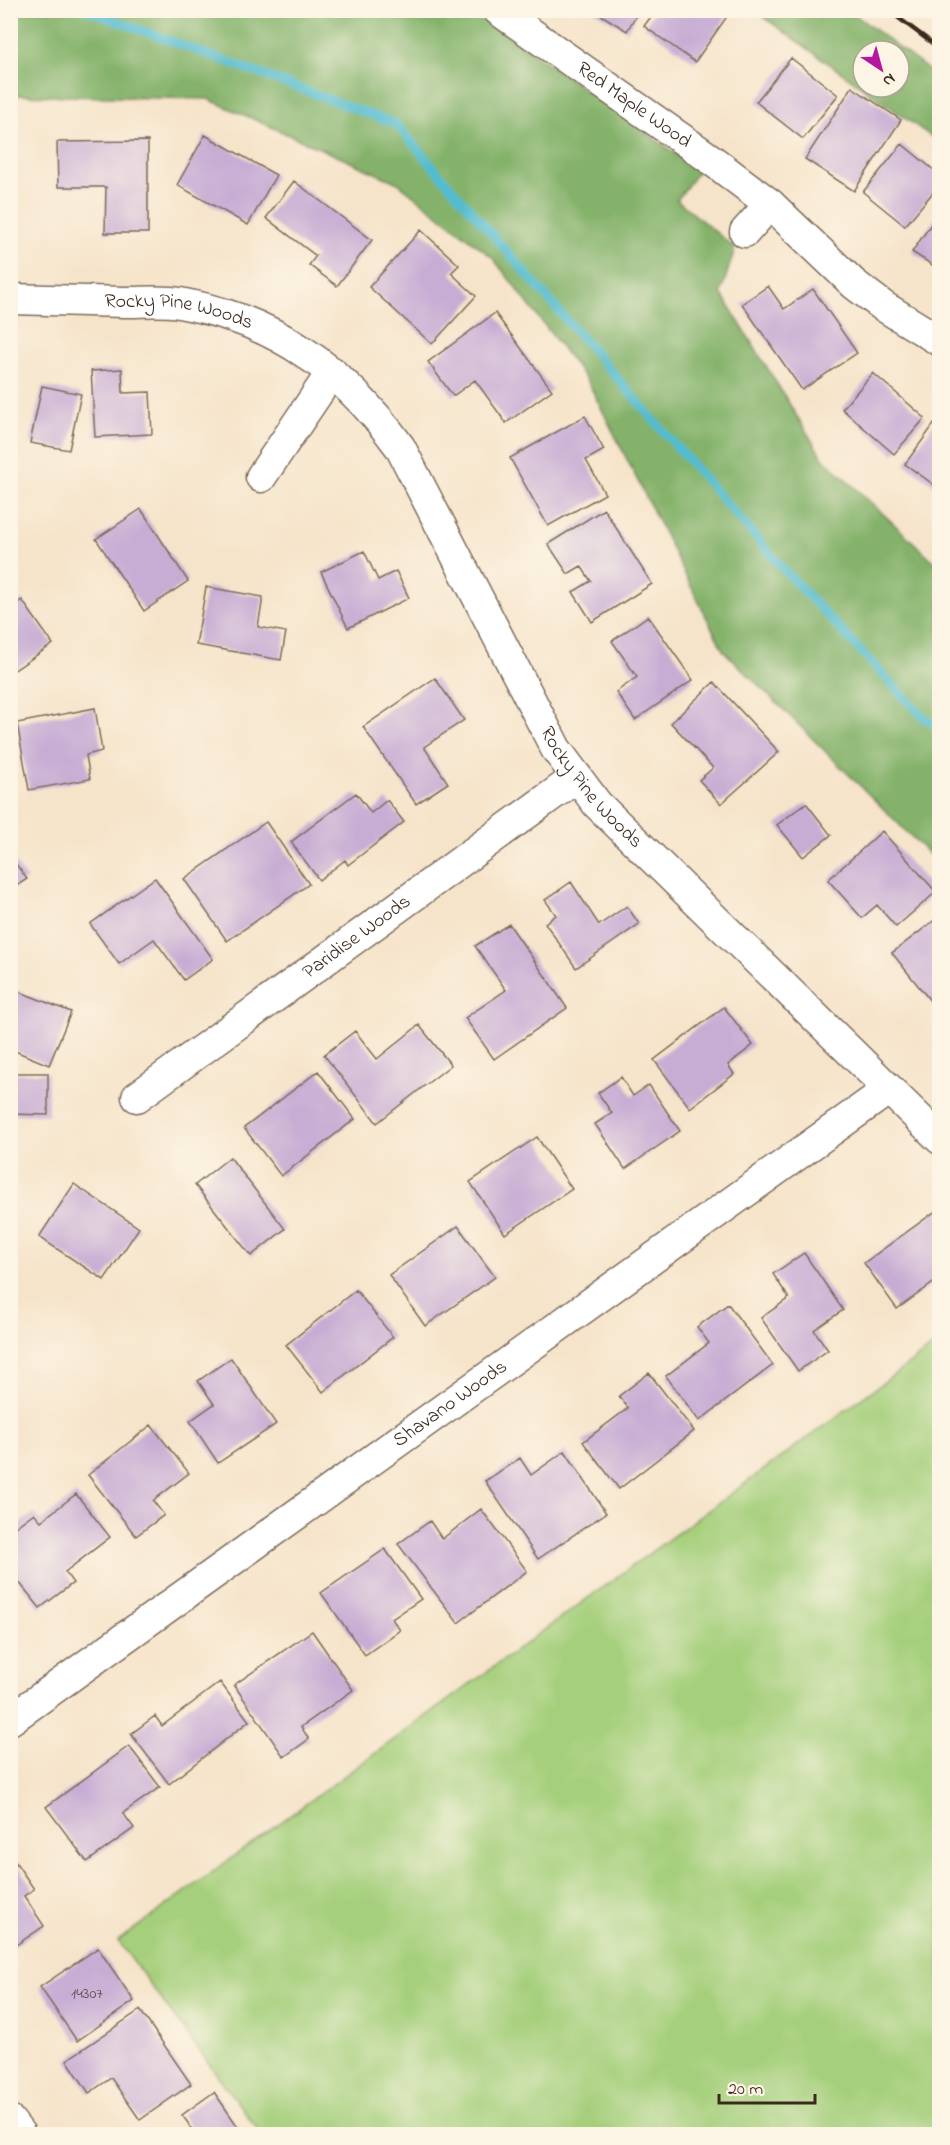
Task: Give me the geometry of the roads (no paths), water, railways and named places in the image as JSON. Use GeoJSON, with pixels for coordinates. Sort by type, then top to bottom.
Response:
{"type":"FeatureCollection","features":[{"type":"Feature","properties":{"kind":"street","name":"Red Maple Wood"},"geometry":{"type":"LineString","coordinates":[[498,10],[709,158],[770,204],[854,284],[883,306],[939,340]]}},
{"type":"Feature","properties":{"kind":"street"},"geometry":{"type":"LineString","coordinates":[[745,232],[770,204]]}},
{"type":"Feature","properties":{"kind":"street","name":"Rocky Pine Woods"},"geometry":{"type":"LineString","coordinates":[[10,299],[179,303],[244,321],[275,334],[305,352],[357,394],[400,447],[556,749],[597,804],[939,1139]]}},
{"type":"Feature","properties":{"kind":"street"},"geometry":{"type":"LineString","coordinates":[[261,477],[332,372]]}},
{"type":"Feature","properties":{"kind":"street","name":"Paridise Woods"},"geometry":{"type":"LineString","coordinates":[[137,1097],[577,777]]}},
{"type":"Feature","properties":{"kind":"street","name":"Shavano Woods"},"geometry":{"type":"LineString","coordinates":[[10,1720],[889,1089]]}},
{"type":"Feature","properties":{"kind":"street"},"geometry":{"type":"LineString","coordinates":[[10,2121],[20,2134]]}},
{"type":"Feature","properties":{"kind":"waterway"},"geometry":{"type":"LineString","coordinates":[[87,10],[396,124],[785,571],[923,717],[940,728]]}},
{"type":"Feature","properties":{"kind":"railway"},"geometry":{"type":"LineString","coordinates":[[888,10],[940,49]]}}]}
